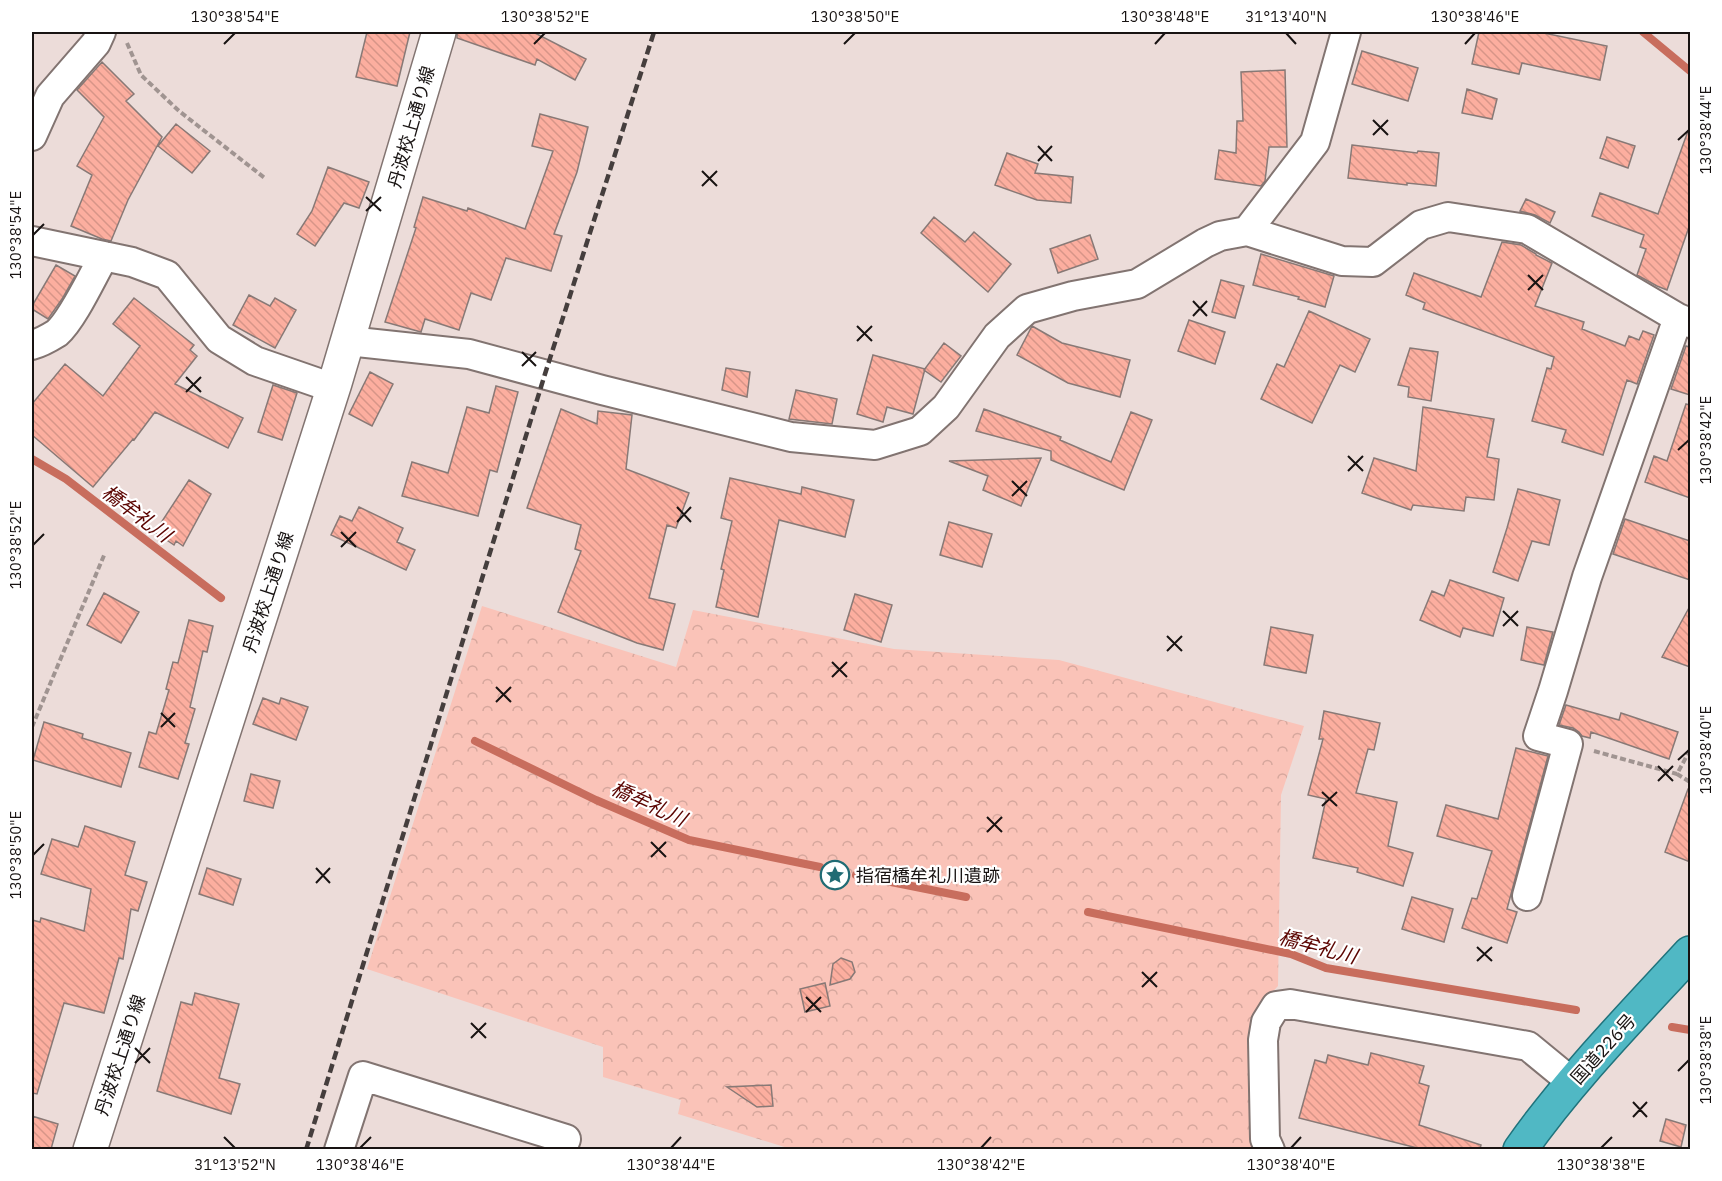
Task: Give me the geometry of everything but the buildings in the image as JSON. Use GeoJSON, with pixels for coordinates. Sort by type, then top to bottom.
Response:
{"type":"FeatureCollection","features":[{"type":"Feature","properties":{"kind":"highway","name":"国道226号"},"geometry":{"type":"LineString","coordinates":[[1520,1149],[1573,1083],[1690,953]]}},
{"type":"Feature","properties":{"kind":"street","name":"丹波校上通り線"},"geometry":{"type":"LineString","coordinates":[[90,1149],[348,341],[439,32]]}},
{"type":"Feature","properties":{"kind":"street"},"geometry":{"type":"LineString","coordinates":[[1246,231],[1316,142],[1346,32]]}},
{"type":"Feature","properties":{"kind":"street"},"geometry":{"type":"LineString","coordinates":[[32,136],[50,96],[96,43],[114,37]]}},
{"type":"Feature","properties":{"kind":"street"},"geometry":{"type":"LineString","coordinates":[[348,341],[469,354],[791,437],[874,445],[920,431],[946,407],[997,336],[1027,309],[1073,296],[1137,285],[1204,243],[1220,236],[1246,231],[1342,261],[1373,262],[1421,225],[1448,217],[1527,228],[1684,321],[1587,577],[1538,736],[1568,744],[1527,896]]}},
{"type":"Feature","properties":{"kind":"street"},"geometry":{"type":"LineString","coordinates":[[32,241],[132,262],[167,275],[219,339],[255,361],[333,388]]}},
{"type":"Feature","properties":{"kind":"street"},"geometry":{"type":"LineString","coordinates":[[32,345],[40,343],[57,332],[68,320],[104,256]]}},
{"type":"Feature","properties":{"kind":"street"},"geometry":{"type":"LineString","coordinates":[[1270,1149],[1265,1139],[1263,1040],[1266,1022],[1276,1006],[1290,1004],[1527,1046],[1573,1083]]}},
{"type":"Feature","properties":{"kind":"street"},"geometry":{"type":"LineString","coordinates":[[339,1149],[363,1076],[566,1139],[562,1149]]}},
{"type":"Feature","properties":{"kind":"path"},"geometry":{"type":"LineString","coordinates":[[114,37],[141,75],[179,111],[266,179]]}},
{"type":"Feature","properties":{"kind":"path"},"geometry":{"type":"LineString","coordinates":[[32,727],[105,553]]}},
{"type":"Feature","properties":{"kind":"path"},"geometry":{"type":"LineString","coordinates":[[1568,744],[1677,774],[1690,782]]}},
{"type":"Feature","properties":{"kind":"path"},"geometry":{"type":"LineString","coordinates":[[1677,774],[1690,750]]}},
{"type":"Feature","properties":{"kind":"green space"},"geometry":{"type":"Polygon","coordinates":[[[482,606],[676,667],[693,610],[894,649],[1059,660],[1304,726],[1281,795],[1278,986],[1253,1013],[1259,1149],[791,1149],[678,1114],[681,1100],[603,1077],[603,1047],[367,969],[482,606]]]}},
{"type":"Feature","properties":{"kind":"waterway"},"geometry":{"type":"LineString","coordinates":[[1643,32],[1690,71]]}},
{"type":"Feature","properties":{"kind":"waterway","name":"橋牟礼川"},"geometry":{"type":"LineString","coordinates":[[32,459],[66,479],[221,598]]}},
{"type":"Feature","properties":{"kind":"waterway","name":"橋牟礼川"},"geometry":{"type":"LineString","coordinates":[[475,741],[596,800],[689,840],[820,867]]}},
{"type":"Feature","properties":{"kind":"waterway","name":"橋牟礼川"},"geometry":{"type":"LineString","coordinates":[[856,875],[966,897]]}},
{"type":"Feature","properties":{"kind":"waterway","name":"橋牟礼川"},"geometry":{"type":"LineString","coordinates":[[1088,912],[1291,954],[1326,968],[1576,1010]]}},
{"type":"Feature","properties":{"kind":"waterway","name":"橋牟礼川"},"geometry":{"type":"LineString","coordinates":[[1672,1027],[1690,1030]]}},
{"type":"Feature","properties":{"kind":"railway"},"geometry":{"type":"LineString","coordinates":[[306,1150],[545,374],[654,32]]}},
{"type":"Feature","properties":{"kind":"place","name":"指宿橋牟礼川遺跡"},"geometry":{"type":"Point","coordinates":[835,875]}}]}
